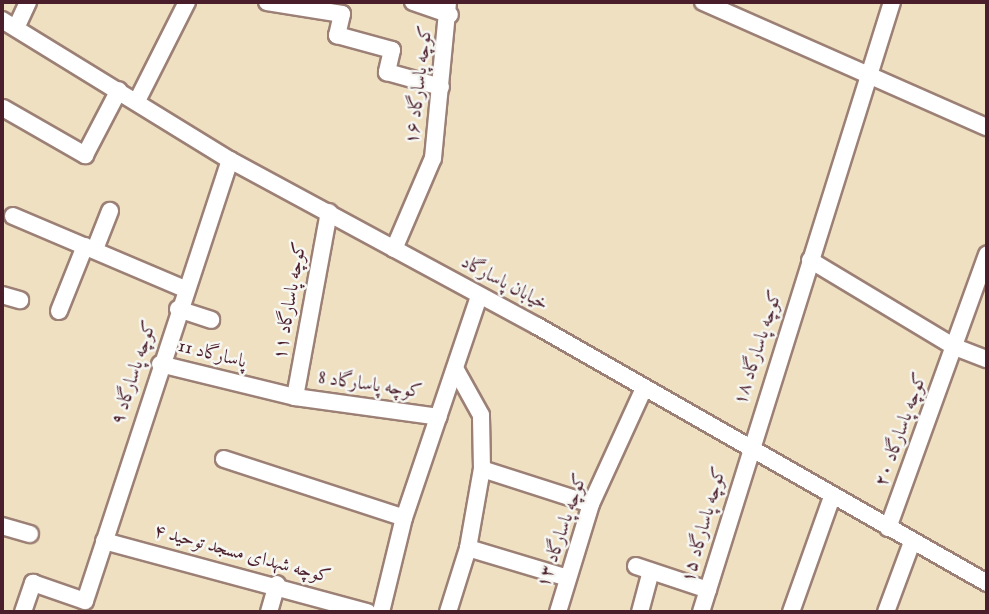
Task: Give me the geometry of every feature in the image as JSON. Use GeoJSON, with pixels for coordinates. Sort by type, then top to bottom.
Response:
{"type":"FeatureCollection","features":[{"type":"Feature","properties":{"kind":"street"},"geometry":{"type":"LineString","coordinates":[[9,24],[28,2]]}},
{"type":"Feature","properties":{"kind":"street"},"geometry":{"type":"LineString","coordinates":[[137,101],[187,2]]}},
{"type":"Feature","properties":{"kind":"street"},"geometry":{"type":"LineString","coordinates":[[267,2],[295,4],[342,14],[337,35],[392,50],[387,72],[441,87]]}},
{"type":"Feature","properties":{"kind":"street"},"geometry":{"type":"LineString","coordinates":[[413,2],[449,8]]}},
{"type":"Feature","properties":{"kind":"street"},"geometry":{"type":"LineString","coordinates":[[704,2],[987,127]]}},
{"type":"Feature","properties":{"kind":"street","name":"کوچه پاسارگاد ۱۸"},"geometry":{"type":"LineString","coordinates":[[749,449],[892,2]]}},
{"type":"Feature","properties":{"kind":"street","name":"کوچه پاسارگاد ۱۶"},"geometry":{"type":"LineString","coordinates":[[394,249],[433,158],[449,8]]}},
{"type":"Feature","properties":{"kind":"street","name":"خیابان پاسارگاد"},"geometry":{"type":"LineString","coordinates":[[9,24],[230,160],[645,388],[987,583]]}},
{"type":"Feature","properties":{"kind":"street"},"geometry":{"type":"LineString","coordinates":[[2,108],[85,155],[119,90]]}},
{"type":"Feature","properties":{"kind":"street","name":"کوچه پاسارگاد ۹"},"geometry":{"type":"LineString","coordinates":[[23,612],[33,583],[85,601],[178,309],[230,160]]}},
{"type":"Feature","properties":{"kind":"street"},"geometry":{"type":"LineString","coordinates":[[59,311],[110,211]]}},
{"type":"Feature","properties":{"kind":"street","name":"کوچه پاسارگاد ۱۱"},"geometry":{"type":"LineString","coordinates":[[295,397],[329,212]]}},
{"type":"Feature","properties":{"kind":"street"},"geometry":{"type":"LineString","coordinates":[[12,216],[185,289]]}},
{"type":"Feature","properties":{"kind":"street","name":"کوچه پاسارگاد ۲۰"},"geometry":{"type":"LineString","coordinates":[[888,528],[987,254]]}},
{"type":"Feature","properties":{"kind":"street"},"geometry":{"type":"LineString","coordinates":[[810,260],[954,347],[987,359]]}},
{"type":"Feature","properties":{"kind":"street"},"geometry":{"type":"LineString","coordinates":[[2,295],[20,300]]}},
{"type":"Feature","properties":{"kind":"street"},"geometry":{"type":"LineString","coordinates":[[381,612],[404,518],[479,296]]}},
{"type":"Feature","properties":{"kind":"street"},"geometry":{"type":"LineString","coordinates":[[178,309],[211,320]]}},
{"type":"Feature","properties":{"kind":"street","name":"پاسارگاد 11"},"geometry":{"type":"LineString","coordinates":[[160,364],[295,397]]}},
{"type":"Feature","properties":{"kind":"street"},"geometry":{"type":"LineString","coordinates":[[448,612],[468,548],[482,469],[481,415],[456,370]]}},
{"type":"Feature","properties":{"kind":"street","name":"کوچه پاسارگاد ۱۳"},"geometry":{"type":"LineString","coordinates":[[558,612],[591,504],[645,388]]}},
{"type":"Feature","properties":{"kind":"street","name":"کوچه پاسارگاد 8"},"geometry":{"type":"LineString","coordinates":[[295,397],[439,417]]}},
{"type":"Feature","properties":{"kind":"street","name":"کوچه پاسارگاد ۱۵"},"geometry":{"type":"LineString","coordinates":[[701,612],[749,449]]}},
{"type":"Feature","properties":{"kind":"street"},"geometry":{"type":"LineString","coordinates":[[223,459],[404,518]]}},
{"type":"Feature","properties":{"kind":"street"},"geometry":{"type":"LineString","coordinates":[[482,469],[591,504]]}},
{"type":"Feature","properties":{"kind":"street"},"geometry":{"type":"LineString","coordinates":[[791,612],[832,497]]}},
{"type":"Feature","properties":{"kind":"street"},"geometry":{"type":"LineString","coordinates":[[2,526],[30,534]]}},
{"type":"Feature","properties":{"kind":"street","name":"کوچه شهدای مسجد توحید ۴"},"geometry":{"type":"LineString","coordinates":[[104,541],[276,584],[368,612]]}},
{"type":"Feature","properties":{"kind":"street"},"geometry":{"type":"LineString","coordinates":[[886,612],[912,542]]}},
{"type":"Feature","properties":{"kind":"street"},"geometry":{"type":"LineString","coordinates":[[468,548],[568,578]]}},
{"type":"Feature","properties":{"kind":"street"},"geometry":{"type":"LineString","coordinates":[[640,612],[643,568],[708,590]]}},
{"type":"Feature","properties":{"kind":"street"},"geometry":{"type":"LineString","coordinates":[[269,612],[276,584]]}}]}
